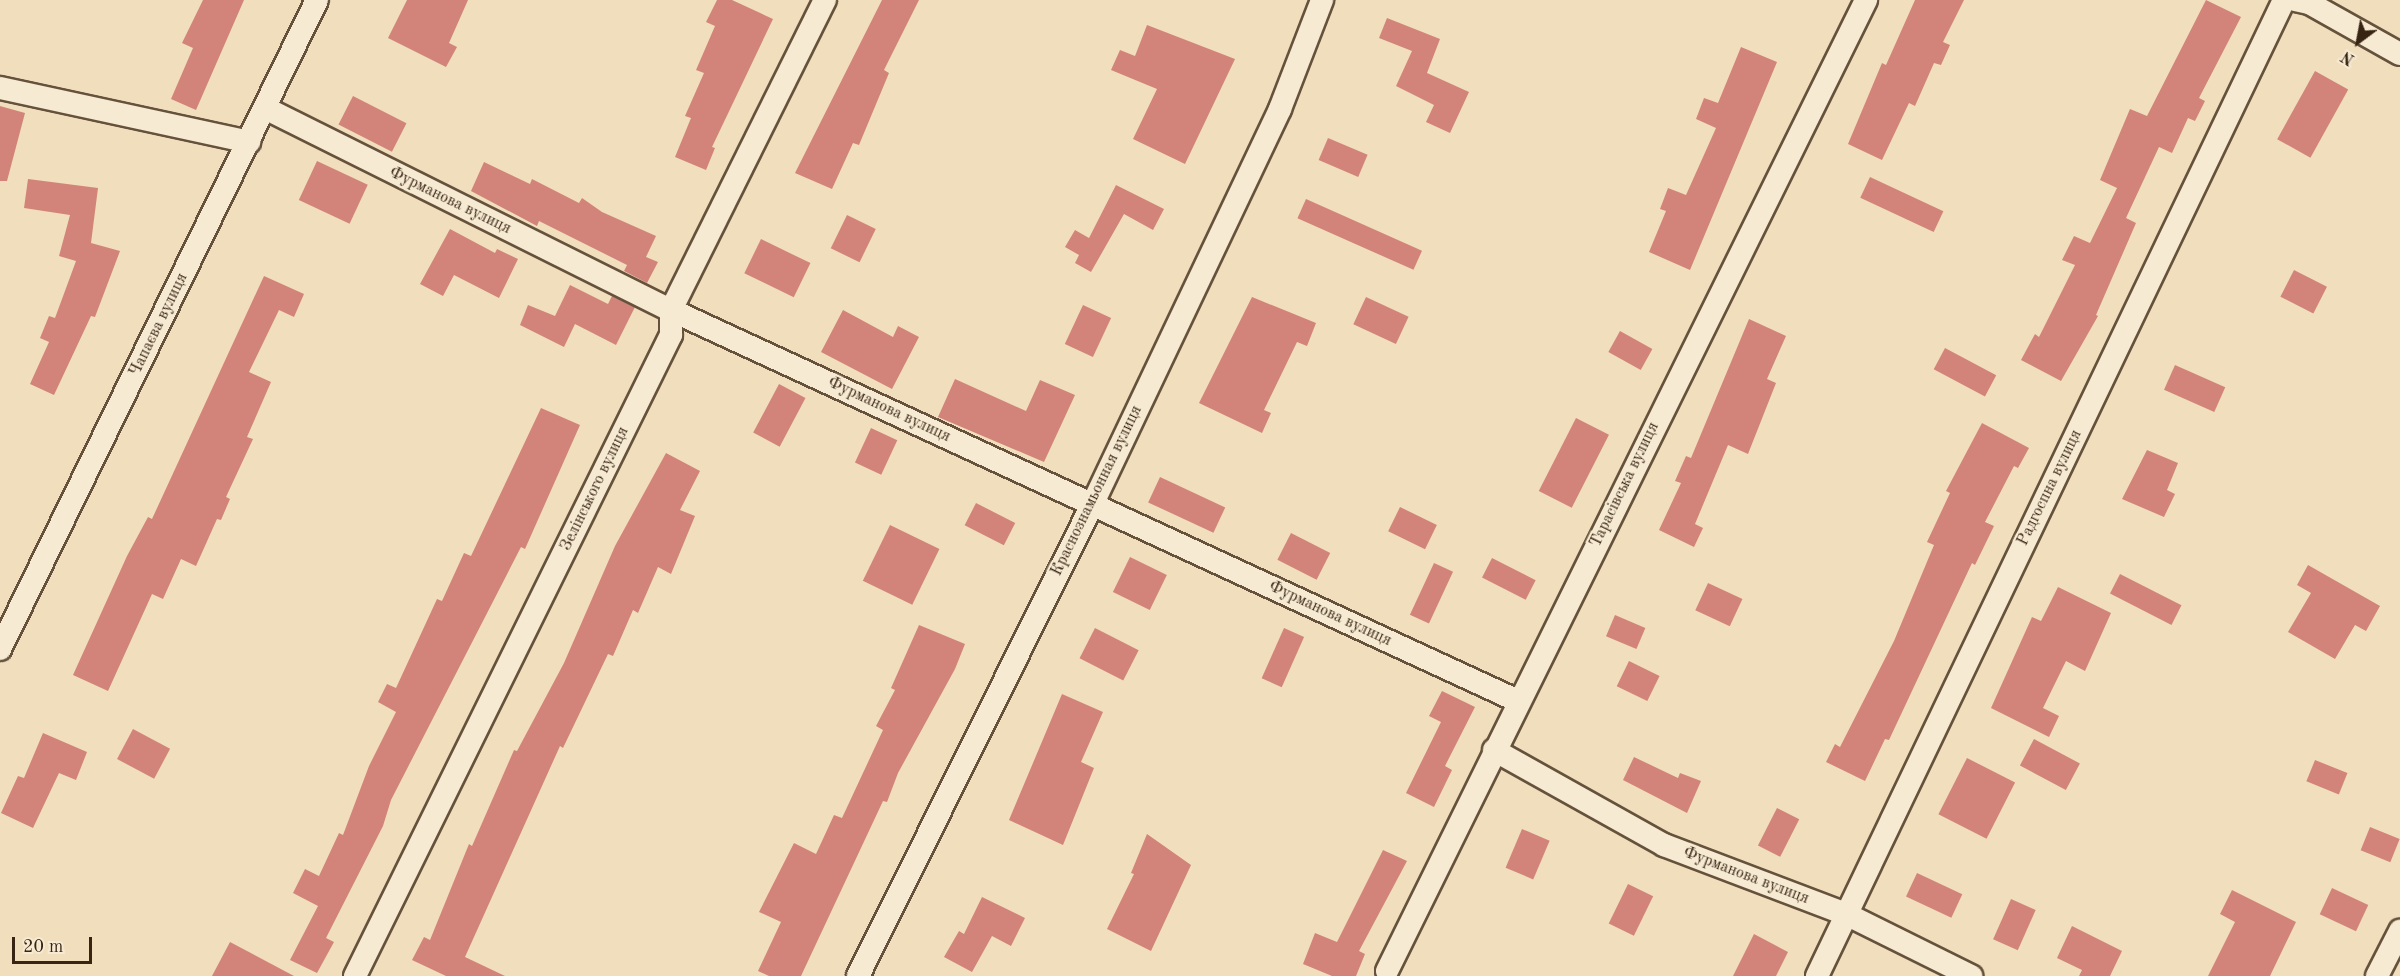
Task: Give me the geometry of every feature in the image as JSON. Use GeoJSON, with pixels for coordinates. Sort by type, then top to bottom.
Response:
{"type":"FeatureCollection","features":[{"type":"Feature","properties":{"kind":"street","name":"Чапаєва вулиця"},"geometry":{"type":"LineString","coordinates":[[0,649],[317,0]]}},
{"type":"Feature","properties":{"kind":"street","name":"Зелінського вулиця"},"geometry":{"type":"LineString","coordinates":[[355,976],[671,335],[671,310],[825,0]]}},
{"type":"Feature","properties":{"kind":"street","name":"Краснознамьонная вулиця"},"geometry":{"type":"LineString","coordinates":[[858,976],[1093,503],[1281,109],[1322,0]]}},
{"type":"Feature","properties":{"kind":"street","name":"Тарасівська вулиця"},"geometry":{"type":"LineString","coordinates":[[1387,971],[1518,701],[1866,0]]}},
{"type":"Feature","properties":{"kind":"street","name":"Радгоспна вулиця"},"geometry":{"type":"LineString","coordinates":[[1817,976],[2284,0]]}},
{"type":"Feature","properties":{"kind":"street"},"geometry":{"type":"LineString","coordinates":[[2295,0],[2309,3],[2400,54]]}},
{"type":"Feature","properties":{"kind":"street"},"geometry":{"type":"LineString","coordinates":[[0,88],[249,142]]}},
{"type":"Feature","properties":{"kind":"street","name":"Фурманова вулиця"},"geometry":{"type":"LineString","coordinates":[[265,108],[671,310],[1518,701]]}},
{"type":"Feature","properties":{"kind":"street","name":"Фурманова вулиця"},"geometry":{"type":"LineString","coordinates":[[1494,750],[1664,845],[1846,914],[1971,976]]}},
{"type":"Feature","properties":{"kind":"street"},"geometry":{"type":"LineString","coordinates":[[2377,976],[2400,931]]}},
{"type":"Feature","properties":{"kind":"building"},"geometry":{"type":"Polygon","coordinates":[[[203,0],[244,0],[196,110],[171,99],[193,48],[182,43],[203,0]]]}},
{"type":"Feature","properties":{"kind":"building"},"geometry":{"type":"Polygon","coordinates":[[[407,0],[468,0],[449,43],[457,47],[446,67],[388,38],[407,0]]]}},
{"type":"Feature","properties":{"kind":"building"},"geometry":{"type":"Polygon","coordinates":[[[717,0],[732,0],[773,19],[712,147],[715,148],[706,170],[675,157],[691,118],[685,116],[704,73],[696,70],[715,26],[706,22],[717,0]]]}},
{"type":"Feature","properties":{"kind":"building"},"geometry":{"type":"Polygon","coordinates":[[[882,0],[919,0],[884,70],[889,73],[859,145],[853,143],[832,189],[795,173],[882,0]]]}},
{"type":"Feature","properties":{"kind":"building"},"geometry":{"type":"Polygon","coordinates":[[[1915,0],[1964,0],[1943,42],[1950,45],[1941,65],[1934,63],[1915,106],[1909,103],[1882,160],[1848,144],[1882,63],[1886,65],[1915,0]]]}},
{"type":"Feature","properties":{"kind":"building"},"geometry":{"type":"Polygon","coordinates":[[[2206,0],[2241,17],[2199,98],[2205,101],[2195,121],[2188,118],[2172,153],[2159,147],[2126,218],[2136,223],[2096,315],[2098,316],[2061,381],[2021,360],[2035,334],[2039,337],[2075,265],[2062,260],[2074,236],[2090,243],[2117,188],[2100,180],[2130,109],[2147,116],[2206,0]]]}},
{"type":"Feature","properties":{"kind":"building"},"geometry":{"type":"Polygon","coordinates":[[[1387,18],[1440,39],[1427,73],[1469,92],[1450,133],[1426,122],[1434,105],[1396,86],[1412,51],[1379,38],[1387,18]]]}},
{"type":"Feature","properties":{"kind":"building"},"geometry":{"type":"Polygon","coordinates":[[[1147,25],[1235,59],[1185,164],[1133,139],[1157,89],[1111,70],[1120,50],[1135,56],[1147,25]]]}},
{"type":"Feature","properties":{"kind":"building"},"geometry":{"type":"Polygon","coordinates":[[[1741,47],[1777,62],[1690,270],[1649,252],[1666,211],[1660,209],[1668,188],[1686,195],[1716,128],[1696,119],[1704,98],[1718,103],[1741,47]]]}},
{"type":"Feature","properties":{"kind":"building"},"geometry":{"type":"Polygon","coordinates":[[[2315,71],[2348,89],[2310,158],[2277,139],[2315,71]]]}},
{"type":"Feature","properties":{"kind":"building"},"geometry":{"type":"Polygon","coordinates":[[[353,96],[406,123],[392,152],[338,125],[353,96]]]}},
{"type":"Feature","properties":{"kind":"building"},"geometry":{"type":"Polygon","coordinates":[[[0,106],[25,113],[7,181],[0,181],[0,106]]]}},
{"type":"Feature","properties":{"kind":"building"},"geometry":{"type":"Polygon","coordinates":[[[1328,138],[1368,155],[1358,177],[1319,160],[1328,138]]]}},
{"type":"Feature","properties":{"kind":"building"},"geometry":{"type":"Polygon","coordinates":[[[317,161],[368,185],[350,224],[299,200],[317,161]]]}},
{"type":"Feature","properties":{"kind":"building"},"geometry":{"type":"Polygon","coordinates":[[[484,162],[530,184],[532,179],[579,203],[582,198],[602,212],[656,236],[646,257],[658,262],[647,283],[624,271],[627,265],[539,221],[537,226],[471,191],[484,162]]]}},
{"type":"Feature","properties":{"kind":"building"},"geometry":{"type":"Polygon","coordinates":[[[1870,177],[1943,211],[1934,232],[1860,198],[1870,177]]]}},
{"type":"Feature","properties":{"kind":"building"},"geometry":{"type":"Polygon","coordinates":[[[28,179],[98,188],[91,243],[120,251],[95,317],[91,316],[54,395],[30,384],[49,342],[40,338],[49,316],[55,318],[76,261],[59,256],[70,215],[24,208],[28,179]]]}},
{"type":"Feature","properties":{"kind":"building"},"geometry":{"type":"Polygon","coordinates":[[[1116,185],[1164,209],[1153,230],[1124,214],[1091,272],[1075,263],[1079,255],[1065,247],[1075,230],[1089,238],[1116,185]]]}},
{"type":"Feature","properties":{"kind":"building"},"geometry":{"type":"Polygon","coordinates":[[[1306,199],[1422,251],[1413,270],[1297,218],[1306,199]]]}},
{"type":"Feature","properties":{"kind":"building"},"geometry":{"type":"Polygon","coordinates":[[[847,215],[876,229],[860,262],[831,248],[847,215]]]}},
{"type":"Feature","properties":{"kind":"building"},"geometry":{"type":"Polygon","coordinates":[[[450,229],[495,253],[497,249],[518,259],[499,298],[454,275],[443,296],[420,284],[450,229]]]}},
{"type":"Feature","properties":{"kind":"building"},"geometry":{"type":"Polygon","coordinates":[[[761,239],[810,263],[794,297],[744,273],[761,239]]]}},
{"type":"Feature","properties":{"kind":"building"},"geometry":{"type":"Polygon","coordinates":[[[2294,270],[2327,287],[2313,314],[2280,297],[2294,270]]]}},
{"type":"Feature","properties":{"kind":"building"},"geometry":{"type":"Polygon","coordinates":[[[264,276],[304,294],[294,317],[279,310],[249,372],[271,382],[247,437],[253,439],[226,497],[230,499],[221,520],[217,519],[196,566],[181,559],[163,599],[152,594],[108,691],[73,675],[127,556],[148,517],[152,519],[264,276]]]}},
{"type":"Feature","properties":{"kind":"building"},"geometry":{"type":"Polygon","coordinates":[[[570,285],[608,304],[612,296],[635,307],[616,345],[575,324],[564,347],[520,325],[528,305],[555,316],[570,285]]]}},
{"type":"Feature","properties":{"kind":"building"},"geometry":{"type":"Polygon","coordinates":[[[1252,297],[1316,323],[1307,346],[1297,342],[1264,410],[1271,413],[1262,433],[1199,403],[1252,297]]]}},
{"type":"Feature","properties":{"kind":"building"},"geometry":{"type":"Polygon","coordinates":[[[1366,297],[1409,317],[1396,344],[1353,324],[1366,297]]]}},
{"type":"Feature","properties":{"kind":"building"},"geometry":{"type":"Polygon","coordinates":[[[1083,305],[1111,318],[1093,357],[1065,344],[1083,305]]]}},
{"type":"Feature","properties":{"kind":"building"},"geometry":{"type":"Polygon","coordinates":[[[843,310],[893,337],[898,326],[919,337],[892,389],[821,352],[843,310]]]}},
{"type":"Feature","properties":{"kind":"building"},"geometry":{"type":"Polygon","coordinates":[[[1749,319],[1786,336],[1767,379],[1776,383],[1748,454],[1728,445],[1695,524],[1703,528],[1694,547],[1659,530],[1681,483],[1675,481],[1686,456],[1691,458],[1749,319]]]}},
{"type":"Feature","properties":{"kind":"building"},"geometry":{"type":"Polygon","coordinates":[[[1620,331],[1652,349],[1641,370],[1608,352],[1620,331]]]}},
{"type":"Feature","properties":{"kind":"building"},"geometry":{"type":"Polygon","coordinates":[[[1945,348],[1996,375],[1985,396],[1934,369],[1945,348]]]}},
{"type":"Feature","properties":{"kind":"building"},"geometry":{"type":"Polygon","coordinates":[[[2175,365],[2225,387],[2214,412],[2164,390],[2175,365]]]}},
{"type":"Feature","properties":{"kind":"building"},"geometry":{"type":"Polygon","coordinates":[[[955,379],[1026,411],[1040,380],[1075,395],[1044,462],[938,417],[955,379]]]}},
{"type":"Feature","properties":{"kind":"building"},"geometry":{"type":"Polygon","coordinates":[[[779,384],[805,398],[780,447],[753,433],[779,384]]]}},
{"type":"Feature","properties":{"kind":"building"},"geometry":{"type":"Polygon","coordinates":[[[541,408],[580,425],[525,549],[521,547],[391,800],[383,826],[326,938],[334,942],[317,973],[290,960],[318,906],[293,893],[305,869],[319,876],[339,833],[343,835],[369,766],[396,712],[378,702],[387,684],[396,688],[437,599],[442,601],[464,553],[471,556],[541,408]]]}},
{"type":"Feature","properties":{"kind":"building"},"geometry":{"type":"Polygon","coordinates":[[[1576,418],[1609,435],[1572,508],[1539,491],[1576,418]]]}},
{"type":"Feature","properties":{"kind":"building"},"geometry":{"type":"Polygon","coordinates":[[[1982,423],[2029,448],[2018,468],[2014,466],[1985,522],[1994,526],[1975,565],[1972,563],[1889,740],[1885,739],[1865,781],[1826,762],[1835,744],[1840,747],[1894,641],[1934,545],[1927,542],[1950,493],[1946,491],[1982,423]]]}},
{"type":"Feature","properties":{"kind":"building"},"geometry":{"type":"Polygon","coordinates":[[[871,428],[897,440],[881,475],[855,462],[871,428]]]}},
{"type":"Feature","properties":{"kind":"building"},"geometry":{"type":"Polygon","coordinates":[[[2147,450],[2178,463],[2167,490],[2175,494],[2164,517],[2122,499],[2147,450]]]}},
{"type":"Feature","properties":{"kind":"building"},"geometry":{"type":"Polygon","coordinates":[[[666,453],[700,471],[680,510],[695,516],[671,574],[658,567],[638,613],[633,610],[613,656],[608,654],[563,748],[560,746],[465,957],[505,976],[446,976],[412,960],[424,937],[430,940],[469,844],[472,846],[514,750],[517,751],[564,663],[615,546],[666,453]]]}},
{"type":"Feature","properties":{"kind":"building"},"geometry":{"type":"Polygon","coordinates":[[[1160,477],[1225,507],[1213,533],[1148,502],[1160,477]]]}},
{"type":"Feature","properties":{"kind":"building"},"geometry":{"type":"Polygon","coordinates":[[[976,503],[1015,523],[1004,545],[965,525],[976,503]]]}},
{"type":"Feature","properties":{"kind":"building"},"geometry":{"type":"Polygon","coordinates":[[[1400,507],[1437,525],[1425,549],[1388,531],[1400,507]]]}},
{"type":"Feature","properties":{"kind":"building"},"geometry":{"type":"Polygon","coordinates":[[[890,525],[939,549],[912,605],[863,581],[890,525]]]}},
{"type":"Feature","properties":{"kind":"building"},"geometry":{"type":"Polygon","coordinates":[[[1291,533],[1330,553],[1317,580],[1277,560],[1291,533]]]}},
{"type":"Feature","properties":{"kind":"building"},"geometry":{"type":"Polygon","coordinates":[[[1130,557],[1167,575],[1150,610],[1113,592],[1130,557]]]}},
{"type":"Feature","properties":{"kind":"building"},"geometry":{"type":"Polygon","coordinates":[[[1492,558],[1536,580],[1526,600],[1482,578],[1492,558]]]}},
{"type":"Feature","properties":{"kind":"building"},"geometry":{"type":"Polygon","coordinates":[[[1434,563],[1453,572],[1429,624],[1410,615],[1434,563]]]}},
{"type":"Feature","properties":{"kind":"building"},"geometry":{"type":"Polygon","coordinates":[[[2308,565],[2380,606],[2366,631],[2355,625],[2335,659],[2288,632],[2311,593],[2297,585],[2308,565]]]}},
{"type":"Feature","properties":{"kind":"building"},"geometry":{"type":"Polygon","coordinates":[[[2120,574],[2181,605],[2171,625],[2110,594],[2120,574]]]}},
{"type":"Feature","properties":{"kind":"building"},"geometry":{"type":"Polygon","coordinates":[[[1708,583],[1742,599],[1730,626],[1695,610],[1708,583]]]}},
{"type":"Feature","properties":{"kind":"building"},"geometry":{"type":"Polygon","coordinates":[[[2058,587],[2111,613],[2085,671],[2066,661],[2043,708],[2059,716],[2049,737],[1991,708],[2032,617],[2041,621],[2058,587]]]}},
{"type":"Feature","properties":{"kind":"building"},"geometry":{"type":"Polygon","coordinates":[[[1615,615],[1645,628],[1636,649],[1606,636],[1615,615]]]}},
{"type":"Feature","properties":{"kind":"building"},"geometry":{"type":"Polygon","coordinates":[[[919,625],[965,644],[955,669],[898,773],[887,802],[883,801],[801,976],[769,976],[758,971],[781,922],[759,912],[794,843],[816,854],[834,815],[842,818],[883,730],[876,726],[895,690],[891,688],[919,625]]]}},
{"type":"Feature","properties":{"kind":"building"},"geometry":{"type":"Polygon","coordinates":[[[1095,628],[1139,650],[1123,681],[1080,658],[1095,628]]]}},
{"type":"Feature","properties":{"kind":"building"},"geometry":{"type":"Polygon","coordinates":[[[1284,628],[1304,637],[1282,687],[1262,678],[1284,628]]]}},
{"type":"Feature","properties":{"kind":"building"},"geometry":{"type":"Polygon","coordinates":[[[1629,661],[1660,676],[1647,701],[1617,686],[1629,661]]]}},
{"type":"Feature","properties":{"kind":"building"},"geometry":{"type":"Polygon","coordinates":[[[1442,691],[1475,707],[1445,766],[1452,770],[1434,807],[1406,793],[1441,722],[1429,716],[1442,691]]]}},
{"type":"Feature","properties":{"kind":"building"},"geometry":{"type":"Polygon","coordinates":[[[1062,694],[1103,712],[1081,762],[1094,768],[1063,845],[1009,820],[1062,694]]]}},
{"type":"Feature","properties":{"kind":"building"},"geometry":{"type":"Polygon","coordinates":[[[133,729],[170,749],[154,779],[117,759],[133,729]]]}},
{"type":"Feature","properties":{"kind":"building"},"geometry":{"type":"Polygon","coordinates":[[[43,733],[87,752],[76,780],[59,773],[33,828],[1,813],[18,776],[24,778],[43,733]]]}},
{"type":"Feature","properties":{"kind":"building"},"geometry":{"type":"Polygon","coordinates":[[[2034,739],[2080,763],[2066,790],[2020,765],[2034,739]]]}},
{"type":"Feature","properties":{"kind":"building"},"geometry":{"type":"Polygon","coordinates":[[[1634,757],[1678,778],[1680,773],[1701,781],[1687,813],[1623,780],[1634,757]]]}},
{"type":"Feature","properties":{"kind":"building"},"geometry":{"type":"Polygon","coordinates":[[[1967,758],[2015,783],[1987,839],[1938,814],[1967,758]]]}},
{"type":"Feature","properties":{"kind":"building"},"geometry":{"type":"Polygon","coordinates":[[[2315,760],[2347,773],[2339,794],[2306,781],[2315,760]]]}},
{"type":"Feature","properties":{"kind":"building"},"geometry":{"type":"Polygon","coordinates":[[[1777,808],[1799,819],[1780,857],[1758,845],[1777,808]]]}},
{"type":"Feature","properties":{"kind":"building"},"geometry":{"type":"Polygon","coordinates":[[[2370,827],[2400,839],[2390,862],[2361,850],[2370,827]]]}},
{"type":"Feature","properties":{"kind":"building"},"geometry":{"type":"Polygon","coordinates":[[[1522,829],[1550,841],[1533,879],[1506,868],[1522,829]]]}},
{"type":"Feature","properties":{"kind":"building"},"geometry":{"type":"Polygon","coordinates":[[[1147,834],[1191,865],[1151,951],[1107,929],[1134,874],[1131,873],[1147,834]]]}},
{"type":"Feature","properties":{"kind":"building"},"geometry":{"type":"Polygon","coordinates":[[[1383,850],[1407,861],[1359,951],[1365,954],[1356,976],[1332,976],[1303,964],[1315,933],[1337,942],[1383,850]]]}},
{"type":"Feature","properties":{"kind":"building"},"geometry":{"type":"Polygon","coordinates":[[[1917,873],[1962,894],[1951,918],[1906,897],[1917,873]]]}},
{"type":"Feature","properties":{"kind":"building"},"geometry":{"type":"Polygon","coordinates":[[[1628,884],[1653,896],[1634,936],[1609,924],[1628,884]]]}},
{"type":"Feature","properties":{"kind":"building"},"geometry":{"type":"Polygon","coordinates":[[[2332,888],[2368,905],[2356,931],[2320,914],[2332,888]]]}},
{"type":"Feature","properties":{"kind":"building"},"geometry":{"type":"Polygon","coordinates":[[[2232,890],[2296,922],[2270,976],[2208,976],[2235,922],[2220,914],[2232,890]]]}},
{"type":"Feature","properties":{"kind":"building"},"geometry":{"type":"Polygon","coordinates":[[[982,897],[1025,918],[1011,946],[992,936],[972,972],[944,957],[959,931],[964,934],[982,897]]]}},
{"type":"Feature","properties":{"kind":"building"},"geometry":{"type":"Polygon","coordinates":[[[2011,899],[2036,910],[2018,950],[1993,939],[2011,899]]]}},
{"type":"Feature","properties":{"kind":"building"},"geometry":{"type":"Polygon","coordinates":[[[2072,926],[2122,951],[2110,976],[2079,976],[2082,970],[2057,958],[2072,926]]]}},
{"type":"Feature","properties":{"kind":"building"},"geometry":{"type":"Polygon","coordinates":[[[1754,934],[1788,952],[1776,976],[1733,976],[1754,934]]]}},
{"type":"Feature","properties":{"kind":"building"},"geometry":{"type":"Polygon","coordinates":[[[230,942],[294,976],[212,976],[230,942]]]}}]}
